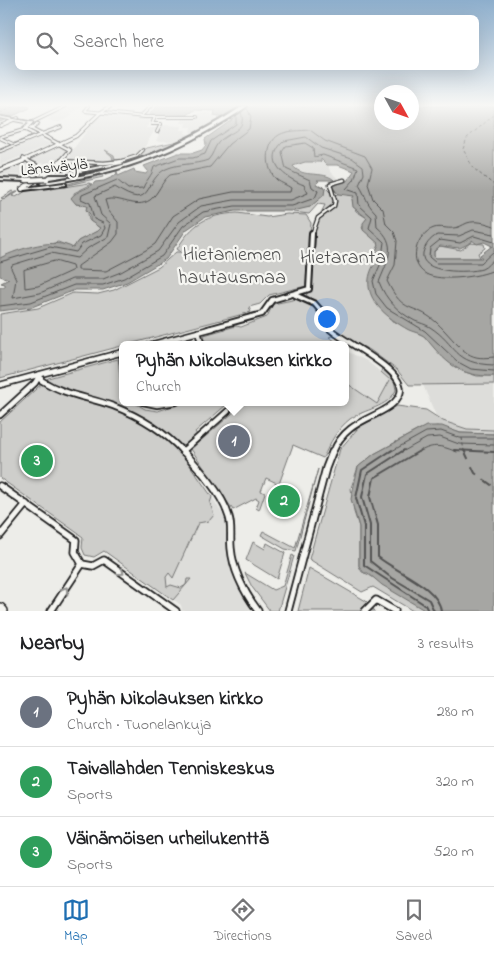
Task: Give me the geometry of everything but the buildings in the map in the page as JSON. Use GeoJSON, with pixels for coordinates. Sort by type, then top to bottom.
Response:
{"type":"FeatureCollection","features":[{"type":"Feature","properties":{"kind":"highway","name":"Länsiväylä"},"geometry":{"type":"LineString","coordinates":[[24,182],[99,171],[158,153],[197,135]]}},
{"type":"Feature","properties":{"kind":"highway","name":"Länsiväylä"},"geometry":{"type":"LineString","coordinates":[[0,180],[42,183],[88,176],[144,160],[186,143],[199,135]]}},
{"type":"Feature","properties":{"kind":"highway"},"geometry":{"type":"LineString","coordinates":[[45,172],[85,171],[158,153]]}},
{"type":"Feature","properties":{"kind":"highway"},"geometry":{"type":"LineString","coordinates":[[24,189],[73,182],[144,160]]}},
{"type":"Feature","properties":{"kind":"main road"},"geometry":{"type":"LineString","coordinates":[[24,189],[51,171],[67,155],[69,149],[41,135]]}},
{"type":"Feature","properties":{"kind":"main road"},"geometry":{"type":"LineString","coordinates":[[0,168],[59,144],[76,135]]}},
{"type":"Feature","properties":{"kind":"main road"},"geometry":{"type":"LineString","coordinates":[[24,189],[22,188],[61,162]]}},
{"type":"Feature","properties":{"kind":"main road"},"geometry":{"type":"LineString","coordinates":[[0,608],[3,611]]}},
{"type":"Feature","properties":{"kind":"street"},"geometry":{"type":"LineString","coordinates":[[0,150],[41,135]]}},
{"type":"Feature","properties":{"kind":"street"},"geometry":{"type":"LineString","coordinates":[[0,137],[13,145]]}},
{"type":"Feature","properties":{"kind":"street"},"geometry":{"type":"LineString","coordinates":[[61,162],[96,165],[133,157],[144,150]]}},
{"type":"Feature","properties":{"kind":"street"},"geometry":{"type":"LineString","coordinates":[[24,159],[36,165]]}},
{"type":"Feature","properties":{"kind":"street"},"geometry":{"type":"LineString","coordinates":[[165,341],[262,314],[269,302],[295,295],[310,288],[311,248],[315,223],[319,216],[334,206],[336,201],[330,184],[344,180]]}},
{"type":"Feature","properties":{"kind":"street"},"geometry":{"type":"LineString","coordinates":[[295,295],[307,299],[318,308],[334,336],[345,341]]}},
{"type":"Feature","properties":{"kind":"street"},"geometry":{"type":"LineString","coordinates":[[198,332],[201,341]]}},
{"type":"Feature","properties":{"kind":"street"},"geometry":{"type":"LineString","coordinates":[[288,611],[326,468],[336,444],[354,423],[391,405],[400,395],[401,389],[396,376],[370,353],[349,343]]}},
{"type":"Feature","properties":{"kind":"street"},"geometry":{"type":"LineString","coordinates":[[0,385],[119,353]]}},
{"type":"Feature","properties":{"kind":"street"},"geometry":{"type":"LineString","coordinates":[[0,415],[36,383],[40,375]]}},
{"type":"Feature","properties":{"kind":"street"},"geometry":{"type":"LineString","coordinates":[[40,375],[41,380],[67,395],[108,405],[147,422],[184,450],[229,514],[231,546],[237,574],[258,611]]}},
{"type":"Feature","properties":{"kind":"street"},"geometry":{"type":"LineString","coordinates":[[184,450],[228,411]]}},
{"type":"Feature","properties":{"kind":"street"},"geometry":{"type":"LineString","coordinates":[[0,486],[76,540],[75,552],[82,564],[93,566],[104,560],[176,611]]}},
{"type":"Feature","properties":{"kind":"street"},"geometry":{"type":"LineString","coordinates":[[0,536],[26,504]]}},
{"type":"Feature","properties":{"kind":"street"},"geometry":{"type":"LineString","coordinates":[[52,611],[82,564]]}},
{"type":"Feature","properties":{"kind":"street"},"geometry":{"type":"LineString","coordinates":[[365,611],[370,603],[376,600],[392,610]]}},
{"type":"Feature","properties":{"kind":"shaded area"},"geometry":{"type":"Polygon","coordinates":[[[84,135],[152,135],[141,153],[100,164],[68,161],[74,148],[84,135]]]}},
{"type":"Feature","properties":{"kind":"shaded area"},"geometry":{"type":"Polygon","coordinates":[[[159,135],[189,135],[178,141],[156,141],[159,135]]]}},
{"type":"Feature","properties":{"kind":"shaded area"},"geometry":{"type":"Polygon","coordinates":[[[37,138],[52,144],[0,165],[0,152],[37,138]]]}},
{"type":"Feature","properties":{"kind":"shaded area"},"geometry":{"type":"Polygon","coordinates":[[[58,147],[67,151],[54,164],[38,163],[30,159],[58,147]]]}},
{"type":"Feature","properties":{"kind":"shaded area"},"geometry":{"type":"Polygon","coordinates":[[[321,159],[328,164],[330,171],[338,179],[334,180],[327,175],[311,174],[293,168],[305,162],[321,159]]]}},
{"type":"Feature","properties":{"kind":"shaded area"},"geometry":{"type":"Polygon","coordinates":[[[25,161],[32,165],[53,165],[37,175],[0,175],[0,172],[25,161]]]}},
{"type":"Feature","properties":{"kind":"shaded area"},"geometry":{"type":"Polygon","coordinates":[[[349,352],[367,361],[390,380],[377,404],[349,385],[349,352]]]}},
{"type":"Feature","properties":{"kind":"shaded area"},"geometry":{"type":"Polygon","coordinates":[[[494,384],[494,430],[467,429],[443,421],[436,416],[423,385],[494,384]]]}},
{"type":"Feature","properties":{"kind":"shaded area"},"geometry":{"type":"Polygon","coordinates":[[[212,497],[226,520],[228,560],[234,580],[251,611],[182,611],[181,605],[145,580],[173,526],[212,497]]]}},
{"type":"Feature","properties":{"kind":"green space"},"geometry":{"type":"Polygon","coordinates":[[[191,135],[192,137],[161,150],[106,167],[70,171],[55,170],[79,169],[118,162],[137,156],[147,148],[178,141],[191,135]]]}},
{"type":"Feature","properties":{"kind":"green space"},"geometry":{"type":"Polygon","coordinates":[[[102,175],[103,177],[51,189],[92,184],[74,193],[76,204],[87,206],[89,220],[100,228],[78,241],[73,248],[58,242],[0,258],[0,201],[16,192],[18,192],[12,196],[16,197],[26,191],[64,185],[102,175]]]}},
{"type":"Feature","properties":{"kind":"green space","name":"Hietaranta"},"geometry":{"type":"Polygon","coordinates":[[[319,185],[325,187],[333,195],[338,194],[334,190],[355,196],[352,199],[356,211],[367,218],[362,228],[379,244],[377,252],[378,271],[391,320],[424,336],[447,361],[462,371],[477,376],[494,376],[494,384],[409,385],[397,370],[370,350],[347,339],[333,329],[323,307],[306,295],[312,288],[316,223],[323,216],[321,213],[325,205],[318,204],[309,214],[293,212],[297,208],[310,207],[325,188],[319,185]]]}},
{"type":"Feature","properties":{"kind":"green space"},"geometry":{"type":"Polygon","coordinates":[[[12,191],[14,192],[5,199],[1,198],[12,191]]]}},
{"type":"Feature","properties":{"kind":"green space","name":"Hietaniemen hautausmaa"},"geometry":{"type":"Polygon","coordinates":[[[237,213],[267,217],[287,214],[306,215],[311,223],[306,286],[269,295],[260,304],[249,307],[251,312],[141,341],[119,341],[119,347],[0,378],[0,314],[38,308],[73,293],[98,294],[114,290],[159,267],[176,252],[181,252],[177,249],[183,240],[201,222],[226,214],[237,213]]]}},
{"type":"Feature","properties":{"kind":"green space"},"geometry":{"type":"Polygon","coordinates":[[[470,243],[484,244],[485,248],[478,253],[480,258],[436,258],[434,256],[434,252],[440,246],[461,250],[470,243]]]}},
{"type":"Feature","properties":{"kind":"green space"},"geometry":{"type":"Polygon","coordinates":[[[297,299],[313,304],[332,336],[329,337],[335,341],[205,341],[204,335],[236,326],[241,327],[267,317],[273,304],[297,299]]]}},
{"type":"Feature","properties":{"kind":"green space"},"geometry":{"type":"Polygon","coordinates":[[[118,359],[119,406],[140,406],[145,409],[158,411],[173,406],[225,406],[195,432],[198,436],[186,444],[182,454],[212,497],[210,503],[214,515],[209,521],[198,523],[173,578],[169,573],[166,577],[167,587],[171,585],[181,588],[186,585],[173,600],[104,551],[94,557],[85,555],[82,548],[83,537],[0,478],[0,422],[48,378],[118,359]]]}},
{"type":"Feature","properties":{"kind":"green space"},"geometry":{"type":"Polygon","coordinates":[[[382,368],[394,380],[396,390],[387,401],[345,423],[334,437],[323,458],[293,445],[279,484],[266,478],[261,491],[265,493],[259,510],[256,508],[259,500],[256,498],[233,510],[191,449],[234,412],[227,406],[349,406],[349,385],[377,404],[390,380],[381,372],[382,368]]]}},
{"type":"Feature","properties":{"kind":"green space"},"geometry":{"type":"Polygon","coordinates":[[[397,406],[426,410],[443,421],[467,429],[494,430],[494,434],[461,433],[437,426],[420,429],[374,454],[358,467],[351,488],[354,512],[359,527],[359,566],[362,572],[426,611],[413,611],[373,587],[362,592],[309,559],[340,449],[359,427],[397,406]]]}},
{"type":"Feature","properties":{"kind":"green space"},"geometry":{"type":"Polygon","coordinates":[[[318,469],[296,551],[285,549],[261,535],[263,531],[295,548],[318,469]]]}},
{"type":"Feature","properties":{"kind":"green space"},"geometry":{"type":"Polygon","coordinates":[[[253,542],[265,549],[267,543],[285,553],[277,579],[246,560],[253,542]]]}},
{"type":"Feature","properties":{"kind":"green space"},"geometry":{"type":"Polygon","coordinates":[[[292,555],[294,556],[278,611],[270,611],[252,587],[245,573],[273,590],[283,586],[292,555]]]}},
{"type":"Feature","properties":{"kind":"green space"},"geometry":{"type":"Polygon","coordinates":[[[309,568],[366,601],[375,611],[298,611],[309,568]]]}},
{"type":"Feature","properties":{"kind":"water"},"geometry":{"type":"Polygon","coordinates":[[[211,135],[494,135],[494,376],[482,376],[462,371],[446,361],[425,337],[397,323],[380,309],[370,292],[369,282],[371,271],[377,260],[375,253],[379,244],[363,230],[363,223],[367,218],[353,207],[352,199],[354,196],[338,194],[332,186],[337,182],[347,181],[354,171],[338,165],[327,165],[321,159],[321,162],[305,162],[293,166],[307,174],[324,175],[334,180],[317,180],[319,181],[316,184],[325,188],[324,195],[310,207],[293,211],[235,211],[205,217],[186,230],[166,259],[127,282],[103,290],[75,290],[32,307],[0,311],[0,287],[5,287],[5,284],[1,283],[9,279],[0,276],[0,258],[38,245],[57,244],[73,248],[78,241],[99,230],[100,228],[90,221],[90,214],[86,210],[87,206],[76,204],[71,198],[95,182],[104,181],[117,175],[112,156],[105,150],[114,155],[118,176],[134,169],[135,172],[146,174],[148,171],[144,166],[178,153],[193,153],[202,150],[206,145],[205,139],[211,135]],[[472,240],[472,242],[460,248],[440,246],[434,251],[434,256],[436,258],[482,258],[480,255],[492,246],[484,242],[477,244],[472,240]]]}},
{"type":"Feature","properties":{"kind":"water"},"geometry":{"type":"Polygon","coordinates":[[[426,426],[442,426],[460,433],[494,434],[494,611],[426,611],[382,585],[368,573],[364,573],[359,566],[359,527],[351,499],[358,467],[374,454],[426,426]]]}},
{"type":"Feature","properties":{"kind":"ferry route"},"geometry":{"type":"LineString","coordinates":[[471,135],[467,138],[463,149],[473,168],[494,185]]}},
{"type":"Feature","properties":{"kind":"ferry route"},"geometry":{"type":"LineString","coordinates":[[462,438],[464,452]]}},
{"type":"Feature","properties":{"kind":"ferry route"},"geometry":{"type":"LineString","coordinates":[[464,450],[475,473],[494,487]]}},
{"type":"Feature","properties":{"kind":"tram line"},"geometry":{"type":"LineString","coordinates":[[0,150],[37,135]]}},
{"type":"Feature","properties":{"kind":"place","name":"Pyhän Nikolauksen kirkko"},"geometry":{"type":"Point","coordinates":[234,441]}},
{"type":"Feature","properties":{"kind":"place","name":"Väinämöisen urheilukenttä"},"geometry":{"type":"Point","coordinates":[37,461]}},
{"type":"Feature","properties":{"kind":"place","name":"Taivallahden Tenniskeskus"},"geometry":{"type":"Point","coordinates":[284,501]}}]}
